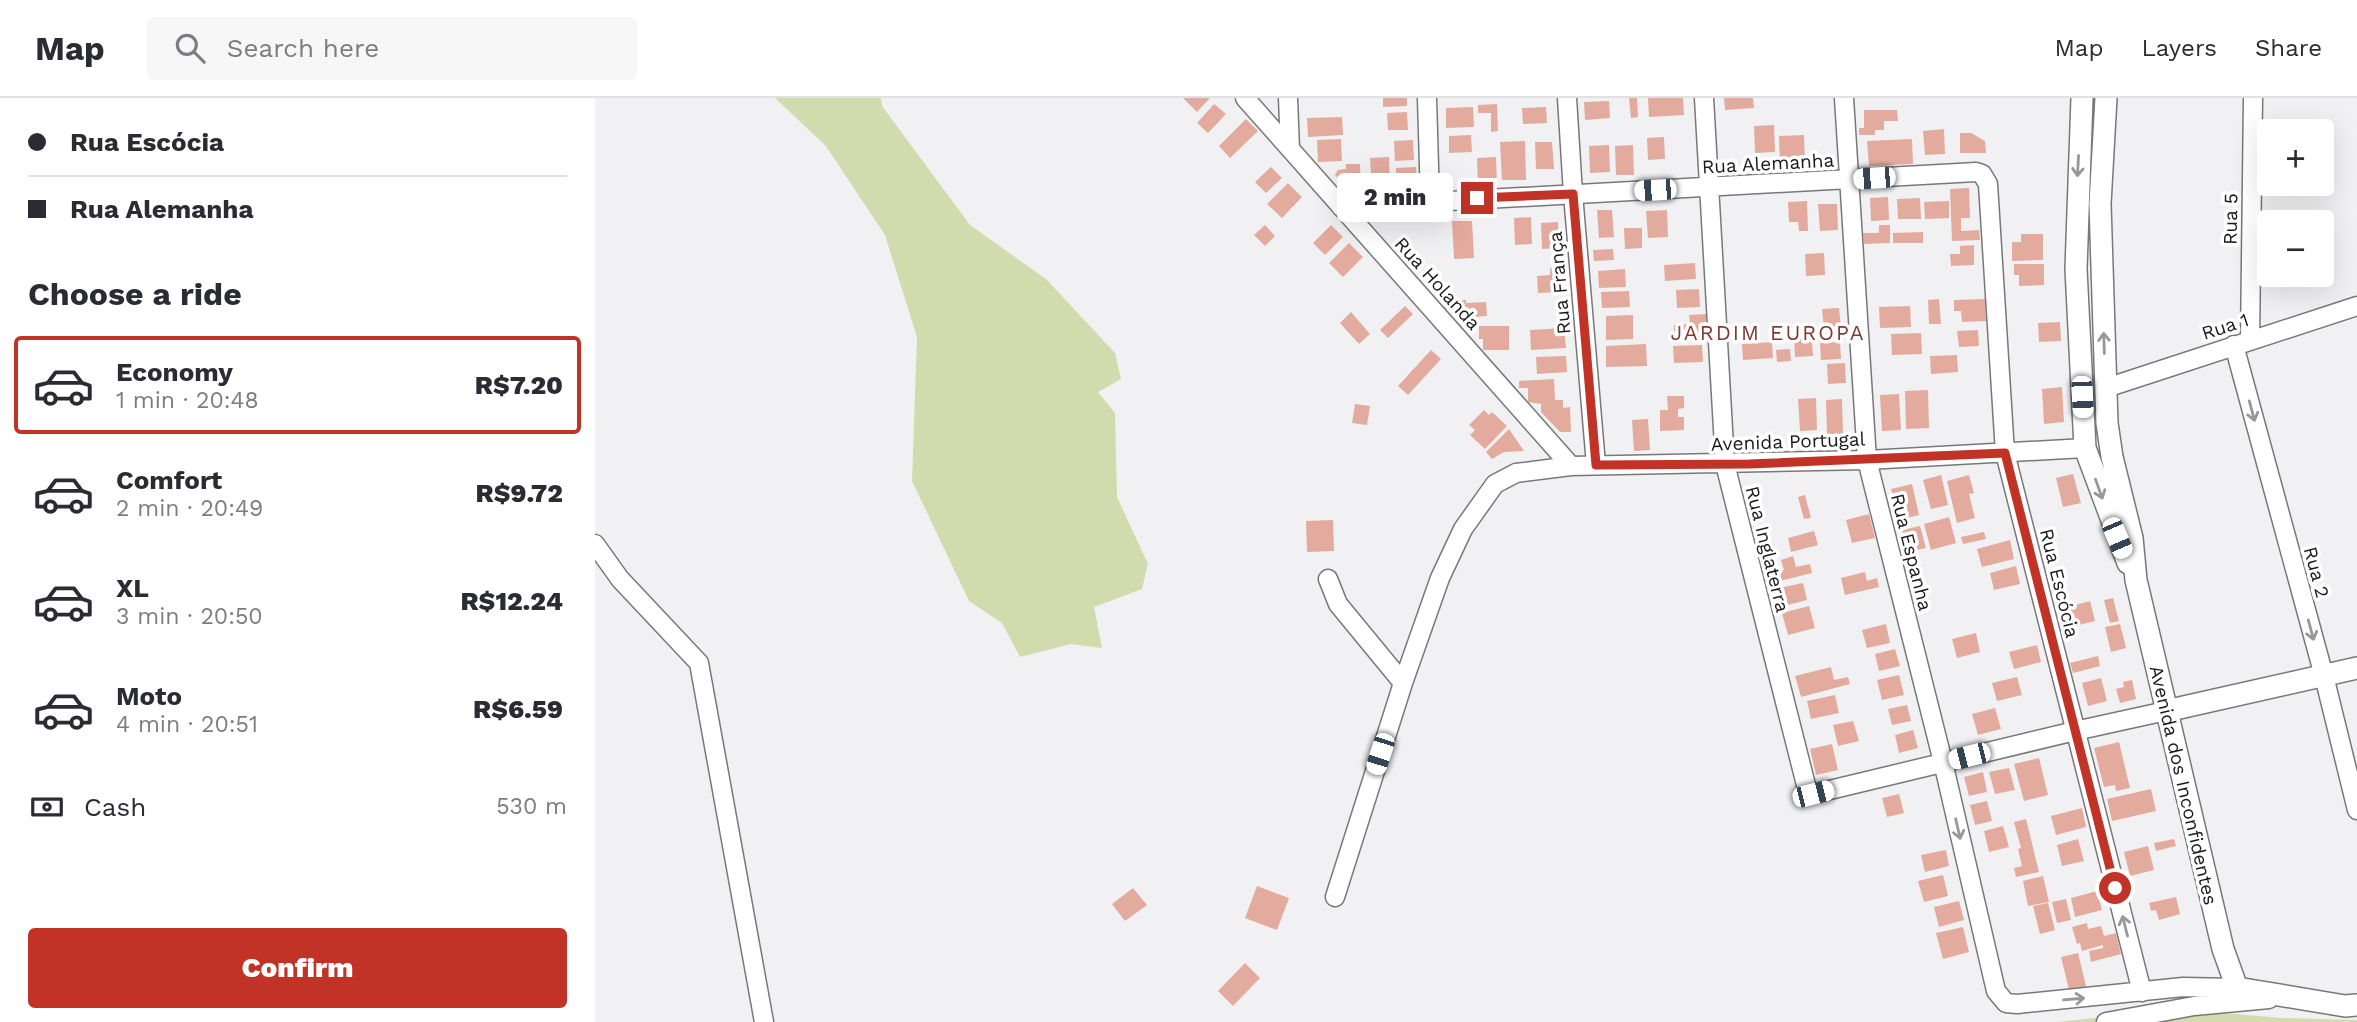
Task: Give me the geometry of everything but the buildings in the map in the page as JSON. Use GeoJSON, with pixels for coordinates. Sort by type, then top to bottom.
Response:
{"type":"FeatureCollection","features":[{"type":"Feature","properties":{"kind":"street","name":"Rua Holanda"},"geometry":{"type":"LineString","coordinates":[[1245,98],[1571,466]]}},
{"type":"Feature","properties":{"kind":"street"},"geometry":{"type":"LineString","coordinates":[[1288,98],[1290,149]]}},
{"type":"Feature","properties":{"kind":"street"},"geometry":{"type":"LineString","coordinates":[[1427,98],[1430,201]]}},
{"type":"Feature","properties":{"kind":"street","name":"Rua França"},"geometry":{"type":"LineString","coordinates":[[1567,98],[1596,465]]}},
{"type":"Feature","properties":{"kind":"street","name":"Rua Inglaterra"},"geometry":{"type":"LineString","coordinates":[[1705,98],[1725,464],[1807,791],[1809,794],[1943,762]]}},
{"type":"Feature","properties":{"kind":"street","name":"Rua Espanha"},"geometry":{"type":"LineString","coordinates":[[1844,98],[1867,460],[1943,762],[1996,991],[2006,1003],[2141,992]]}},
{"type":"Feature","properties":{"kind":"street","name":"Avenida dos Inconfidentes"},"geometry":{"type":"LineString","coordinates":[[2082,98],[2076,269],[2085,448],[2117,538],[2136,580]]}},
{"type":"Feature","properties":{"kind":"street","name":"Avenida dos Inconfidentes"},"geometry":{"type":"LineString","coordinates":[[2106,98],[2099,204],[2107,423],[2112,457],[2132,538],[2136,580],[2166,711],[2223,949],[2237,988]]}},
{"type":"Feature","properties":{"kind":"street","name":"Rua 5"},"geometry":{"type":"LineString","coordinates":[[2242,343],[2253,98]]}},
{"type":"Feature","properties":{"kind":"street","name":"Rua Alemanha"},"geometry":{"type":"LineString","coordinates":[[1341,207],[1976,172],[1985,178]]}},
{"type":"Feature","properties":{"kind":"street","name":"Rua Escócia"},"geometry":{"type":"LineString","coordinates":[[1985,178],[1988,184],[2005,453],[2141,992]]}},
{"type":"Feature","properties":{"kind":"street","name":"Rua 1"},"geometry":{"type":"LineString","coordinates":[[2106,388],[2357,306]]}},
{"type":"Feature","properties":{"kind":"street","name":"Rua 2"},"geometry":{"type":"LineString","coordinates":[[2242,343],[2357,810]]}},
{"type":"Feature","properties":{"kind":"street","name":"Avenida Portugal"},"geometry":{"type":"LineString","coordinates":[[1403,683],[1440,578],[1463,529],[1495,484],[1516,473],[1571,466],[1867,460],[2085,448]]}},
{"type":"Feature","properties":{"kind":"street"},"geometry":{"type":"LineString","coordinates":[[595,544],[620,579],[699,663],[764,1022]]}},
{"type":"Feature","properties":{"kind":"street"},"geometry":{"type":"LineString","coordinates":[[1328,579],[1338,604],[1403,683],[1335,897]]}},
{"type":"Feature","properties":{"kind":"street"},"geometry":{"type":"LineString","coordinates":[[1943,762],[2357,668]]}},
{"type":"Feature","properties":{"kind":"street"},"geometry":{"type":"LineString","coordinates":[[2141,992],[2183,987],[2237,988],[2287,998],[2345,1006],[2357,1005]]}},
{"type":"Feature","properties":{"kind":"street"},"geometry":{"type":"LineString","coordinates":[[2106,1022],[2194,1006],[2287,998]]}},
{"type":"Feature","properties":{"kind":"green space"},"geometry":{"type":"Polygon","coordinates":[[[775,98],[881,98],[882,106],[970,225],[1046,279],[1115,353],[1121,379],[1098,392],[1115,413],[1117,497],[1148,564],[1142,589],[1094,607],[1102,648],[1071,644],[1020,657],[1002,623],[969,601],[912,481],[917,337],[885,235],[826,146],[775,98]]]}},
{"type":"Feature","properties":{"kind":"green space"},"geometry":{"type":"Polygon","coordinates":[[[2199,1011],[2282,1018],[2357,1020],[2357,1022],[2058,1022],[2199,1011]]]}},
{"type":"Feature","properties":{"kind":"district","name":"JARDIM EUROPA"},"geometry":{"type":"Point","coordinates":[1768,333]}},
{"type":"Feature","properties":{"kind":"route"},"geometry":{"type":"LineString","coordinates":[[1477,198],[1573,194],[1596,465],[1749,464],[2005,453],[2115,888]]}}]}
